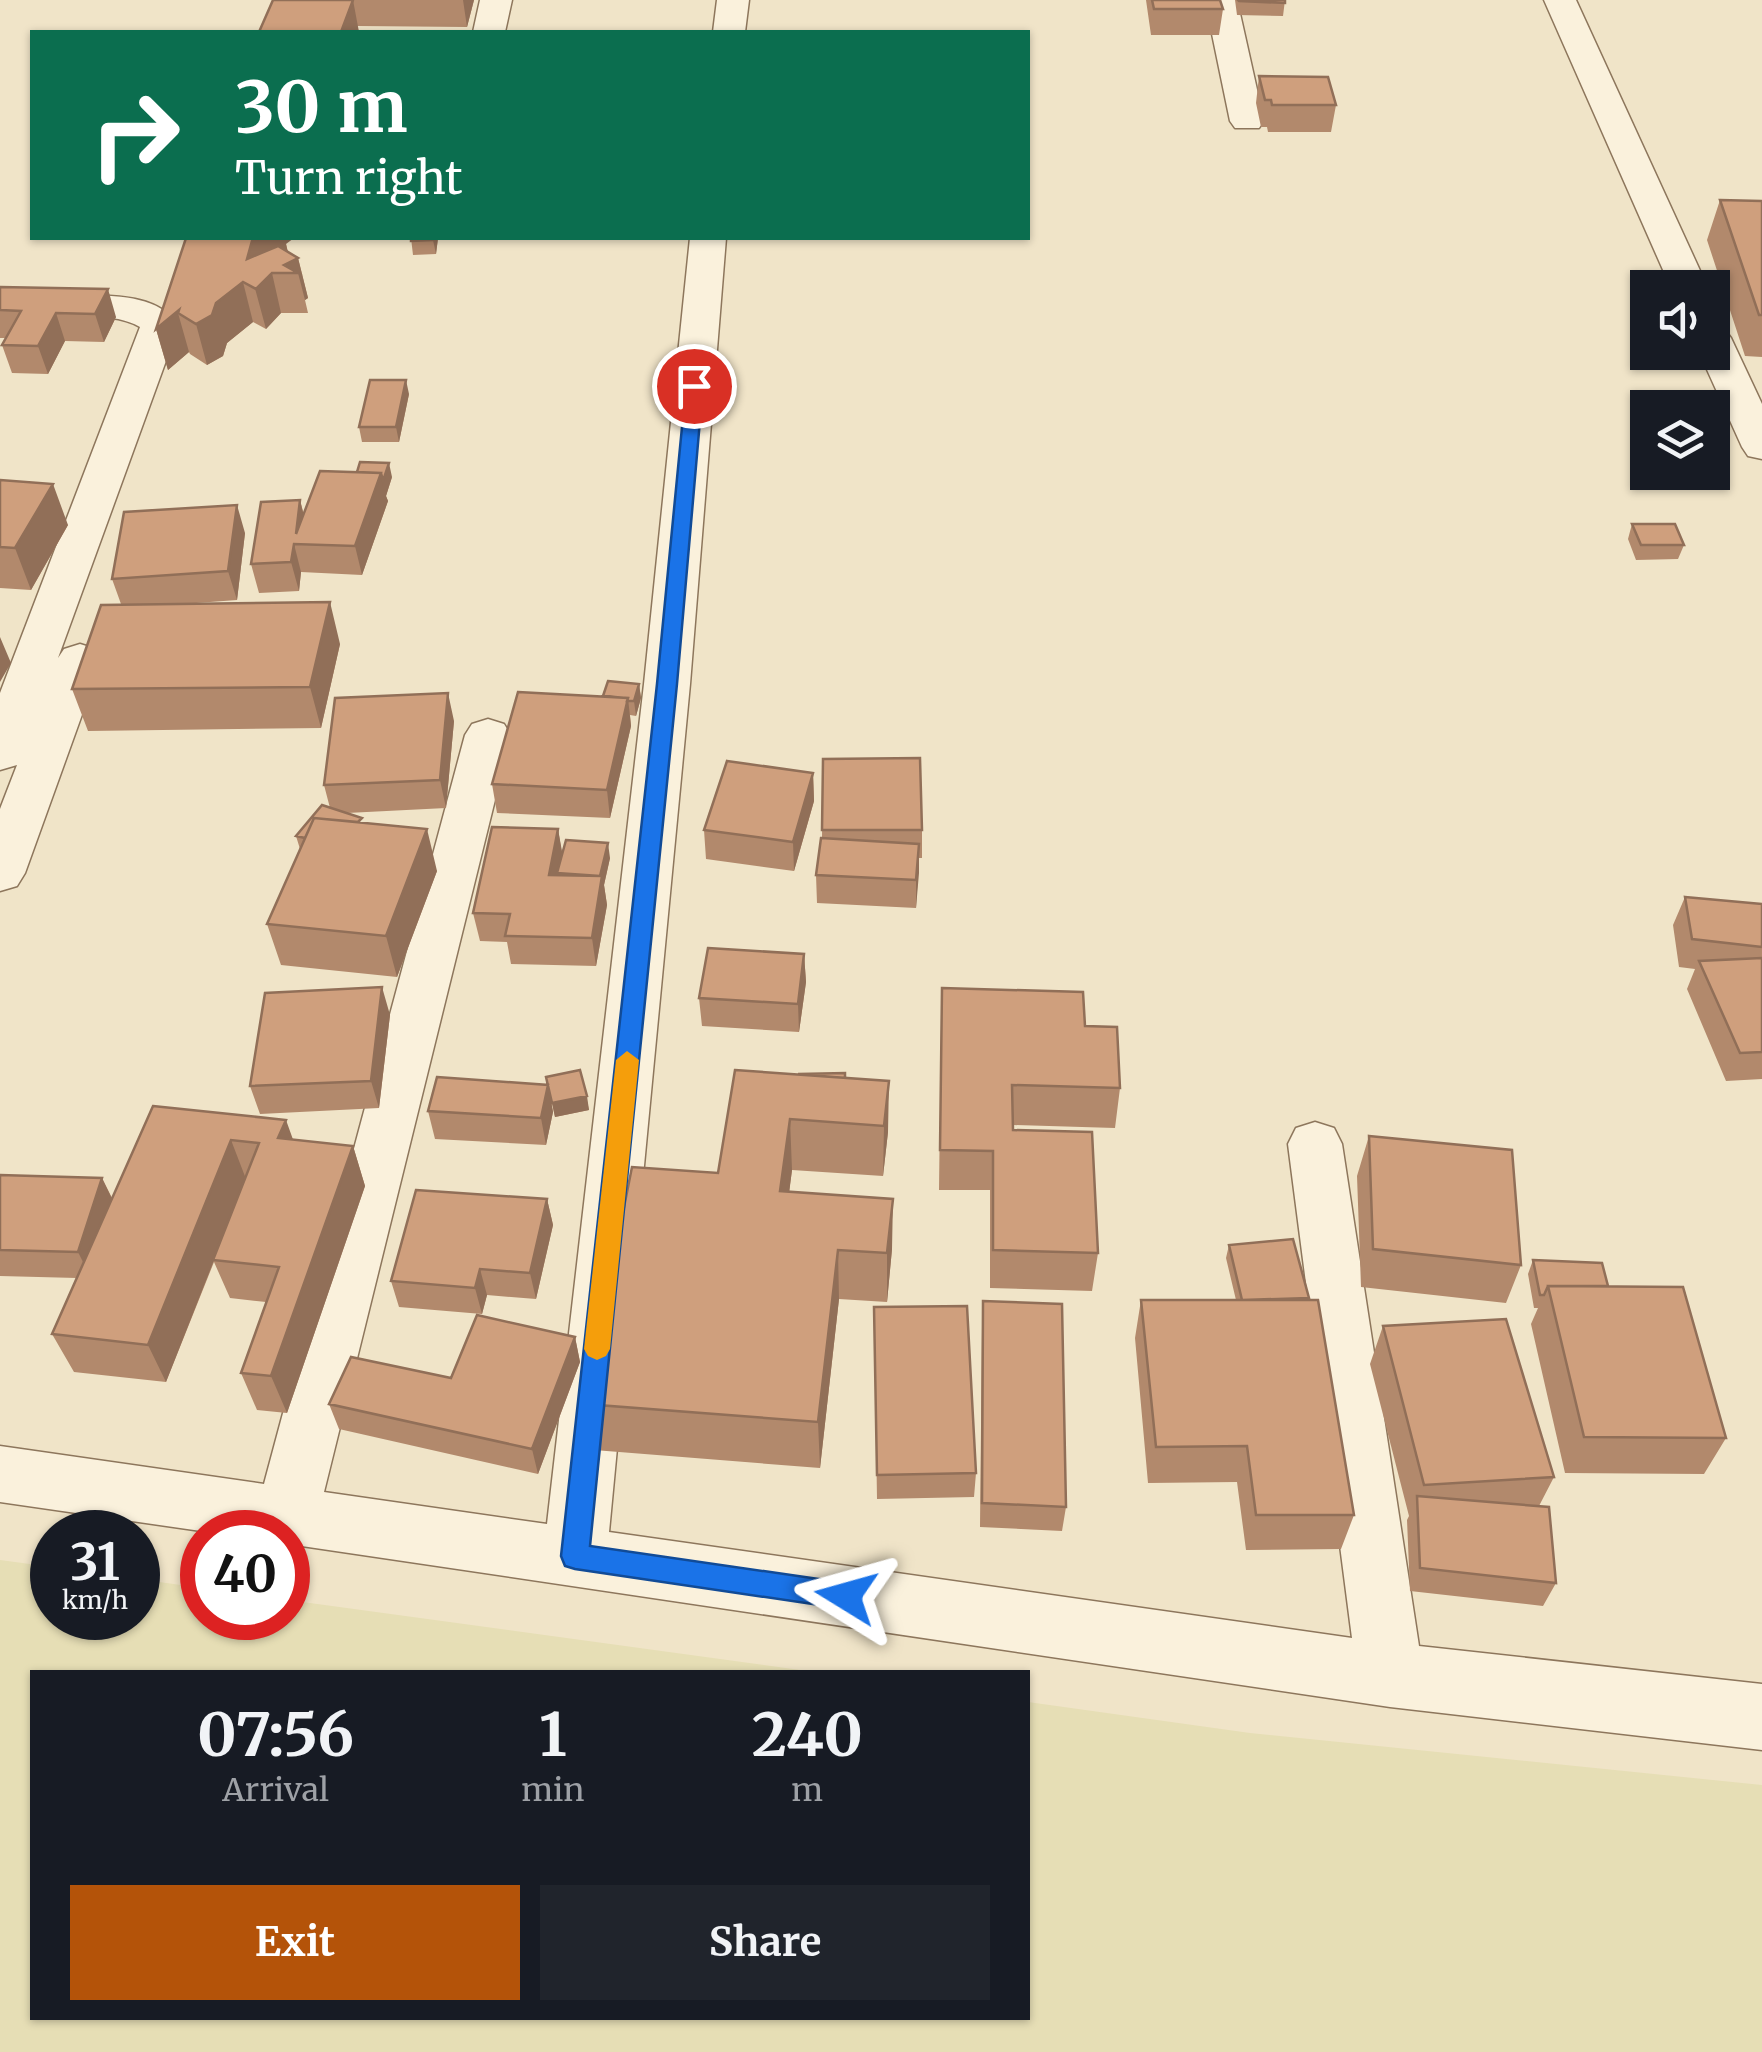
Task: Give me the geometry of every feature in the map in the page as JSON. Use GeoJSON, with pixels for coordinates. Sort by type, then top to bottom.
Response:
{"type":"FeatureCollection","features":[{"type":"Feature","properties":{"kind":"street"},"geometry":{"type":"LineString","coordinates":[[489,30],[496,0]]}},
{"type":"Feature","properties":{"kind":"street"},"geometry":{"type":"LineString","coordinates":[[728,30],[733,0]]}},
{"type":"Feature","properties":{"kind":"street"},"geometry":{"type":"LineString","coordinates":[[1221,0],[1247,121]]}},
{"type":"Feature","properties":{"kind":"street"},"geometry":{"type":"LineString","coordinates":[[1560,0],[1682,270]]}},
{"type":"Feature","properties":{"kind":"street"},"geometry":{"type":"LineString","coordinates":[[575,1556],[667,684],[708,240]]}},
{"type":"Feature","properties":{"kind":"street"},"geometry":{"type":"LineString","coordinates":[[0,754],[160,326],[155,316],[140,309],[18,306]]}},
{"type":"Feature","properties":{"kind":"street"},"geometry":{"type":"LineString","coordinates":[[1727,370],[1762,447]]}},
{"type":"Feature","properties":{"kind":"street"},"geometry":{"type":"LineString","coordinates":[[0,873],[80,659]]}},
{"type":"Feature","properties":{"kind":"street"},"geometry":{"type":"LineString","coordinates":[[288,1510],[488,735]]}},
{"type":"Feature","properties":{"kind":"street"},"geometry":{"type":"LineString","coordinates":[[1315,1144],[1390,1675]]}},
{"type":"Feature","properties":{"kind":"street"},"geometry":{"type":"LineString","coordinates":[[0,1474],[252,1510]]}},
{"type":"Feature","properties":{"kind":"street"},"geometry":{"type":"LineString","coordinates":[[310,1518],[1390,1675],[1762,1717]]}},
{"type":"Feature","properties":{"kind":"shaded area"},"geometry":{"type":"Polygon","coordinates":[[[0,1560],[30,1564],[30,1640],[160,1640],[160,1582],[180,1585],[180,1640],[310,1640],[310,1603],[800,1670],[30,1670],[30,2020],[1030,2020],[1030,1702],[1250,1733],[1762,1785],[1762,2052],[0,2052],[0,1560]]]}},
{"type":"Feature","properties":{"kind":"building"},"geometry":{"type":"Polygon","coordinates":[[[273,0],[353,0],[342,30],[260,30],[273,0]]]}},
{"type":"Feature","properties":{"kind":"building"},"geometry":{"type":"Polygon","coordinates":[[[1152,0],[1220,0],[1223,9],[1154,9],[1152,0]]]}},
{"type":"Feature","properties":{"kind":"building"},"geometry":{"type":"Polygon","coordinates":[[[1285,0],[1285,3],[1239,1],[1285,0]]]}},
{"type":"Feature","properties":{"kind":"building"},"geometry":{"type":"Polygon","coordinates":[[[1259,76],[1328,77],[1336,105],[1272,105],[1271,100],[1265,100],[1259,76]]]}},
{"type":"Feature","properties":{"kind":"building"},"geometry":{"type":"Polygon","coordinates":[[[1720,200],[1762,201],[1762,315],[1759,315],[1720,200]]]}},
{"type":"Feature","properties":{"kind":"building"},"geometry":{"type":"Polygon","coordinates":[[[185,240],[255,240],[247,259],[278,246],[298,258],[284,265],[298,273],[272,273],[256,289],[243,282],[216,303],[212,315],[196,324],[179,310],[156,329],[185,240]]]}},
{"type":"Feature","properties":{"kind":"building"},"geometry":{"type":"Polygon","coordinates":[[[0,287],[108,289],[95,314],[56,313],[38,346],[2,345],[21,311],[0,310],[0,287]]]}},
{"type":"Feature","properties":{"kind":"building"},"geometry":{"type":"Polygon","coordinates":[[[370,380],[406,380],[396,427],[359,427],[370,380]]]}},
{"type":"Feature","properties":{"kind":"building"},"geometry":{"type":"Polygon","coordinates":[[[360,462],[389,463],[383,481],[381,473],[357,472],[360,462]]]}},
{"type":"Feature","properties":{"kind":"building"},"geometry":{"type":"Polygon","coordinates":[[[320,471],[381,473],[355,546],[294,544],[291,562],[251,564],[261,502],[300,500],[296,534],[320,471]]]}},
{"type":"Feature","properties":{"kind":"building"},"geometry":{"type":"Polygon","coordinates":[[[0,480],[53,484],[15,548],[0,547],[0,480]]]}},
{"type":"Feature","properties":{"kind":"building"},"geometry":{"type":"Polygon","coordinates":[[[237,505],[228,571],[112,579],[124,512],[237,505]]]}},
{"type":"Feature","properties":{"kind":"building"},"geometry":{"type":"Polygon","coordinates":[[[1632,524],[1675,524],[1684,545],[1641,545],[1632,524]]]}},
{"type":"Feature","properties":{"kind":"building"},"geometry":{"type":"Polygon","coordinates":[[[330,602],[310,687],[72,689],[101,605],[330,602]]]}},
{"type":"Feature","properties":{"kind":"building"},"geometry":{"type":"Polygon","coordinates":[[[608,681],[639,684],[634,701],[603,696],[608,681]]]}},
{"type":"Feature","properties":{"kind":"building"},"geometry":{"type":"Polygon","coordinates":[[[518,692],[628,698],[607,790],[492,784],[518,692]]]}},
{"type":"Feature","properties":{"kind":"building"},"geometry":{"type":"Polygon","coordinates":[[[448,693],[440,780],[324,785],[335,698],[448,693]]]}},
{"type":"Feature","properties":{"kind":"building"},"geometry":{"type":"Polygon","coordinates":[[[920,758],[922,830],[822,830],[823,759],[920,758]]]}},
{"type":"Feature","properties":{"kind":"building"},"geometry":{"type":"Polygon","coordinates":[[[727,761],[813,773],[793,842],[704,830],[727,761]]]}},
{"type":"Feature","properties":{"kind":"building"},"geometry":{"type":"Polygon","coordinates":[[[322,805],[362,818],[358,822],[314,818],[305,838],[296,836],[322,805]]]}},
{"type":"Feature","properties":{"kind":"building"},"geometry":{"type":"Polygon","coordinates":[[[314,818],[427,829],[386,936],[267,924],[314,818]]]}},
{"type":"Feature","properties":{"kind":"building"},"geometry":{"type":"Polygon","coordinates":[[[492,827],[558,829],[549,875],[602,876],[592,938],[505,936],[510,914],[473,913],[492,827]]]}},
{"type":"Feature","properties":{"kind":"building"},"geometry":{"type":"Polygon","coordinates":[[[821,838],[919,844],[916,880],[816,875],[821,838]]]}},
{"type":"Feature","properties":{"kind":"building"},"geometry":{"type":"Polygon","coordinates":[[[566,840],[608,843],[600,876],[557,873],[566,840]]]}},
{"type":"Feature","properties":{"kind":"building"},"geometry":{"type":"Polygon","coordinates":[[[1685,897],[1762,904],[1762,947],[1692,939],[1685,897]]]}},
{"type":"Feature","properties":{"kind":"building"},"geometry":{"type":"Polygon","coordinates":[[[708,948],[804,954],[798,1004],[699,998],[708,948]]]}},
{"type":"Feature","properties":{"kind":"building"},"geometry":{"type":"Polygon","coordinates":[[[1762,958],[1762,1052],[1740,1053],[1699,961],[1762,958]]]}},
{"type":"Feature","properties":{"kind":"building"},"geometry":{"type":"Polygon","coordinates":[[[382,987],[371,1081],[250,1086],[265,993],[382,987]]]}},
{"type":"Feature","properties":{"kind":"building"},"geometry":{"type":"Polygon","coordinates":[[[942,988],[1083,992],[1085,1026],[1117,1027],[1120,1088],[1012,1085],[1013,1130],[1092,1132],[1098,1253],[993,1250],[993,1151],[940,1150],[942,988]]]}},
{"type":"Feature","properties":{"kind":"building"},"geometry":{"type":"Polygon","coordinates":[[[580,1070],[587,1096],[552,1103],[546,1077],[580,1070]]]}},
{"type":"Feature","properties":{"kind":"building"},"geometry":{"type":"Polygon","coordinates":[[[735,1070],[889,1081],[884,1126],[790,1119],[780,1191],[893,1199],[887,1253],[838,1250],[818,1422],[585,1404],[632,1167],[718,1173],[735,1070]]]}},
{"type":"Feature","properties":{"kind":"building"},"geometry":{"type":"Polygon","coordinates":[[[845,1073],[845,1078],[798,1074],[845,1073]]]}},
{"type":"Feature","properties":{"kind":"building"},"geometry":{"type":"Polygon","coordinates":[[[437,1077],[548,1085],[541,1118],[428,1111],[437,1077]]]}},
{"type":"Feature","properties":{"kind":"building"},"geometry":{"type":"Polygon","coordinates":[[[153,1106],[286,1120],[278,1138],[353,1146],[271,1376],[241,1373],[279,1267],[213,1260],[259,1143],[231,1140],[148,1345],[52,1334],[153,1106]]]}},
{"type":"Feature","properties":{"kind":"building"},"geometry":{"type":"Polygon","coordinates":[[[1369,1136],[1512,1150],[1521,1265],[1373,1249],[1369,1136]]]}},
{"type":"Feature","properties":{"kind":"building"},"geometry":{"type":"Polygon","coordinates":[[[0,1175],[102,1178],[78,1252],[0,1250],[0,1175]]]}},
{"type":"Feature","properties":{"kind":"building"},"geometry":{"type":"Polygon","coordinates":[[[416,1190],[547,1199],[530,1273],[480,1269],[475,1288],[391,1281],[416,1190]]]}},
{"type":"Feature","properties":{"kind":"building"},"geometry":{"type":"Polygon","coordinates":[[[1293,1239],[1309,1298],[1242,1300],[1229,1245],[1293,1239]]]}},
{"type":"Feature","properties":{"kind":"building"},"geometry":{"type":"Polygon","coordinates":[[[1533,1260],[1602,1263],[1608,1286],[1548,1286],[1540,1295],[1533,1260]]]}},
{"type":"Feature","properties":{"kind":"building"},"geometry":{"type":"Polygon","coordinates":[[[1548,1286],[1683,1287],[1726,1438],[1584,1437],[1548,1286]]]}},
{"type":"Feature","properties":{"kind":"building"},"geometry":{"type":"Polygon","coordinates":[[[1141,1300],[1318,1300],[1354,1515],[1256,1515],[1247,1446],[1156,1447],[1141,1300]]]}},
{"type":"Feature","properties":{"kind":"building"},"geometry":{"type":"Polygon","coordinates":[[[983,1301],[1062,1304],[1066,1507],[982,1503],[983,1301]]]}},
{"type":"Feature","properties":{"kind":"building"},"geometry":{"type":"Polygon","coordinates":[[[967,1306],[976,1473],[877,1475],[874,1307],[967,1306]]]}},
{"type":"Feature","properties":{"kind":"building"},"geometry":{"type":"Polygon","coordinates":[[[477,1315],[575,1337],[532,1449],[329,1404],[351,1357],[451,1378],[477,1315]]]}},
{"type":"Feature","properties":{"kind":"building"},"geometry":{"type":"Polygon","coordinates":[[[1506,1319],[1554,1477],[1424,1485],[1383,1326],[1506,1319]]]}},
{"type":"Feature","properties":{"kind":"building"},"geometry":{"type":"Polygon","coordinates":[[[1417,1496],[1549,1507],[1556,1583],[1420,1568],[1417,1496]]]}},
{"type":"Feature","properties":{"kind":"slow traffic"},"geometry":{"type":"LineString","coordinates":[[597,1349],[627,1060]]}},
{"type":"Feature","properties":{"kind":"route"},"geometry":{"type":"LineString","coordinates":[[694,386],[667,684],[575,1556],[846,1596]]}}]}
